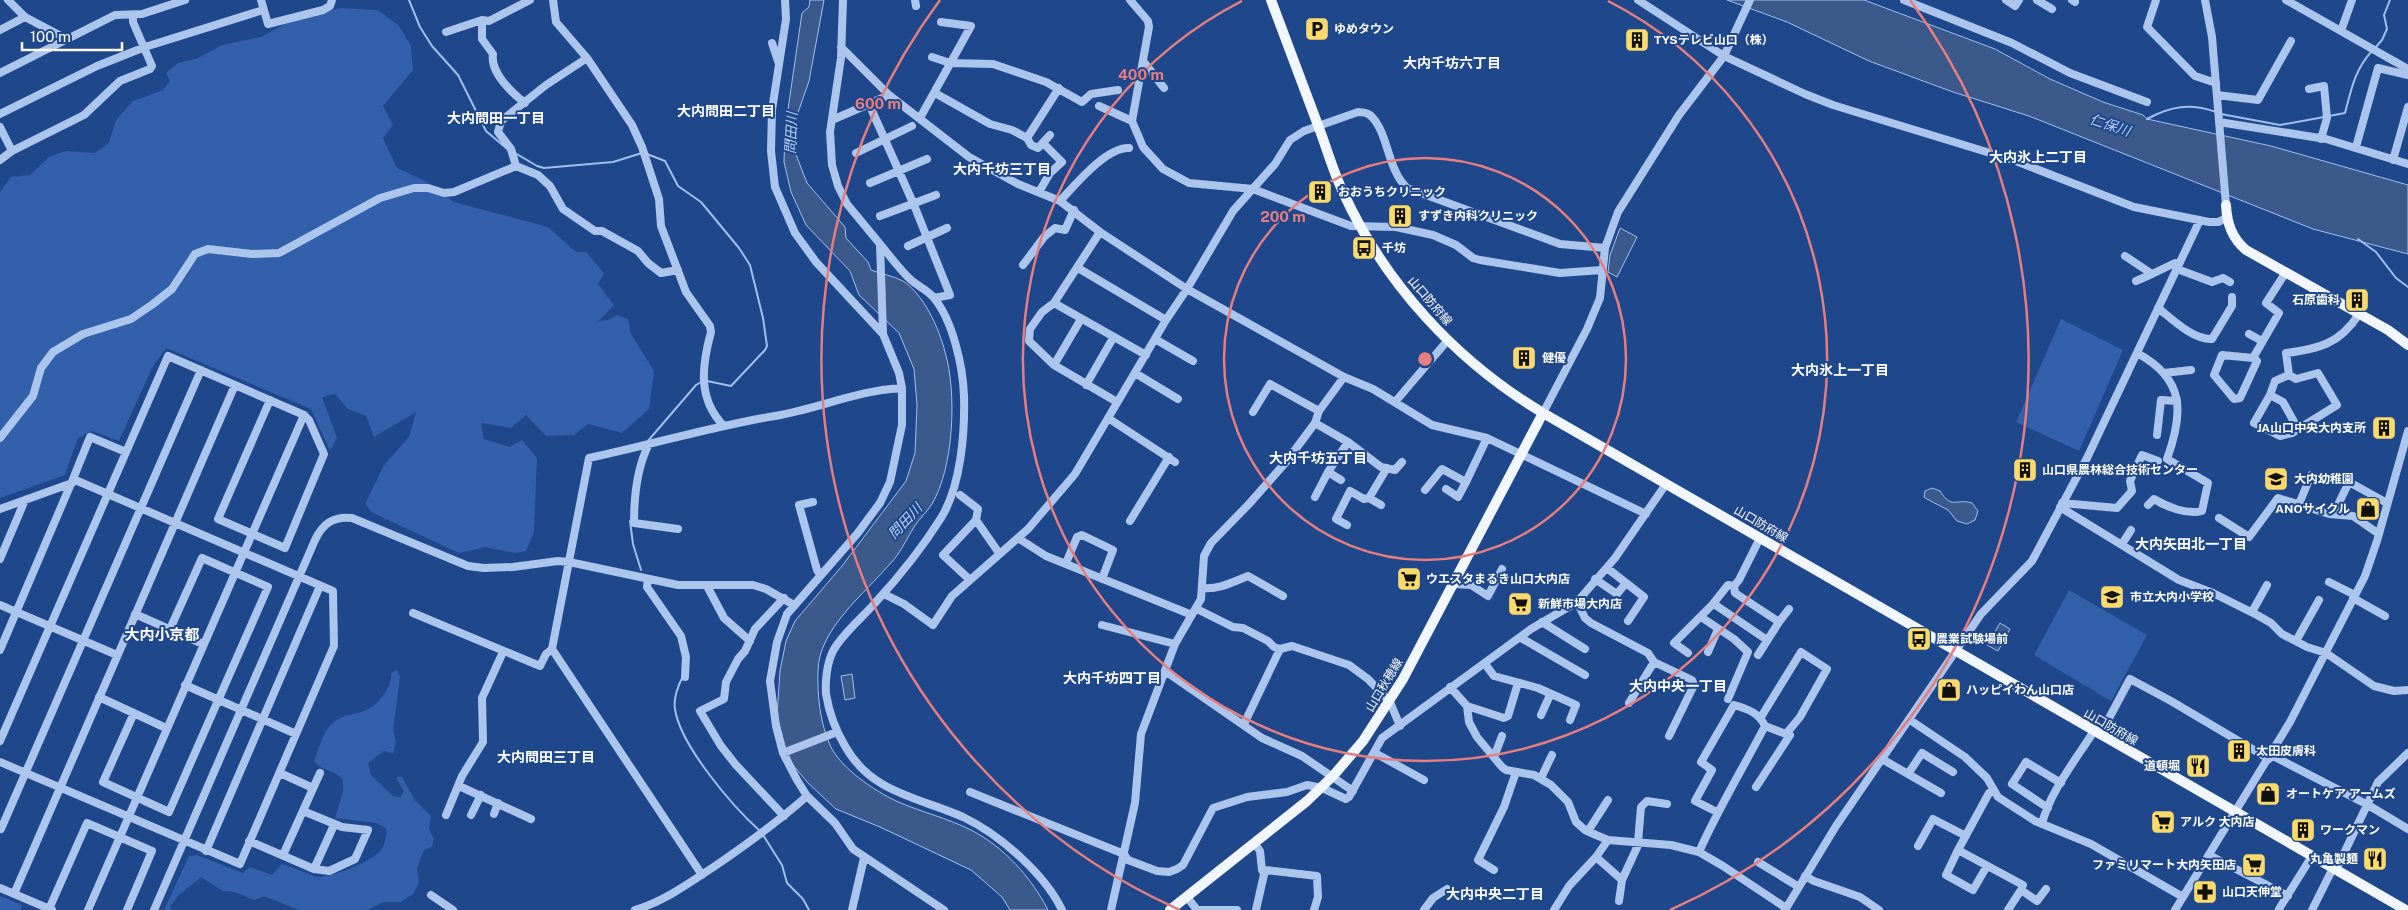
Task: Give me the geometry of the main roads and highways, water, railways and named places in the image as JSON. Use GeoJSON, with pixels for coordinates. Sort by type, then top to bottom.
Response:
{"type":"FeatureCollection","features":[{"type":"Feature","properties":{"kind":"main road","name":"山口防府線"},"geometry":{"type":"LineString","coordinates":[[1270,0],[1342,189],[1361,227],[1401,288],[1448,340],[1497,382],[1543,413],[2406,910]]}},
{"type":"Feature","properties":{"kind":"main road"},"geometry":{"type":"LineString","coordinates":[[2226,204],[2229,227],[2237,242],[2246,250],[2359,314],[2408,345]]}},
{"type":"Feature","properties":{"kind":"main road","name":"山口秋穂線"},"geometry":{"type":"LineString","coordinates":[[1170,910],[1255,844],[1322,788],[1363,741],[1390,702],[1543,413]]}},
{"type":"Feature","properties":{"kind":"water","name":"問田川"},"geometry":{"type":"Polygon","coordinates":[[[810,0],[824,0],[809,81],[794,124],[795,152],[807,183],[845,227],[846,238],[868,262],[871,270],[903,281],[911,287],[924,303],[935,323],[945,352],[949,368],[952,408],[949,450],[945,470],[932,504],[916,524],[896,556],[844,613],[826,641],[820,656],[818,671],[819,699],[824,727],[835,754],[859,778],[896,801],[971,830],[995,845],[1025,875],[1048,910],[1010,910],[1002,897],[971,870],[880,827],[836,809],[808,783],[793,765],[785,746],[777,716],[780,671],[786,641],[795,621],[842,566],[906,481],[915,453],[917,405],[914,369],[899,333],[859,295],[850,271],[806,225],[791,192],[784,162],[785,130],[802,13],[809,7],[810,0]]]}},
{"type":"Feature","properties":{"kind":"water","name":"仁保川"},"geometry":{"type":"Polygon","coordinates":[[[1727,0],[1864,0],[1995,49],[2050,79],[2103,102],[2143,115],[2147,119],[2271,146],[2408,185],[2408,254],[2313,229],[2029,116],[1953,92],[1869,61],[1787,22],[1727,0]]]}},
{"type":"Feature","properties":{"kind":"water"},"geometry":{"type":"Polygon","coordinates":[[[1620,228],[1637,237],[1617,277],[1608,272],[1610,255],[1620,228]]]}},
{"type":"Feature","properties":{"kind":"water"},"geometry":{"type":"Polygon","coordinates":[[[1932,488],[1940,491],[1951,502],[1972,503],[1978,511],[1975,520],[1967,524],[1957,521],[1948,510],[1924,497],[1925,491],[1932,488]]]}},
{"type":"Feature","properties":{"kind":"water"},"geometry":{"type":"Polygon","coordinates":[[[2000,623],[2010,629],[1998,651],[1987,645],[2000,623]]]}},
{"type":"Feature","properties":{"kind":"water"},"geometry":{"type":"Polygon","coordinates":[[[852,674],[855,698],[845,700],[841,676],[852,674]]]}},
{"type":"Feature","properties":{"kind":"waterway"},"geometry":{"type":"LineString","coordinates":[[409,0],[420,27],[432,46],[458,75],[486,131],[506,148]]}},
{"type":"Feature","properties":{"kind":"waterway"},"geometry":{"type":"LineString","coordinates":[[2375,48],[2382,40],[2387,29],[2384,15],[2390,0]]}},
{"type":"Feature","properties":{"kind":"waterway"},"geometry":{"type":"LineString","coordinates":[[2329,116],[2345,113],[2361,65],[2372,51]]}},
{"type":"Feature","properties":{"kind":"waterway"},"geometry":{"type":"LineString","coordinates":[[2147,119],[2164,111],[2181,107],[2198,107],[2216,112]]}},
{"type":"Feature","properties":{"kind":"waterway"},"geometry":{"type":"LineString","coordinates":[[2221,114],[2280,125],[2324,117]]}},
{"type":"Feature","properties":{"kind":"waterway"},"geometry":{"type":"LineString","coordinates":[[515,153],[544,168],[613,162],[642,153]]}},
{"type":"Feature","properties":{"kind":"waterway"},"geometry":{"type":"LineString","coordinates":[[647,154],[665,161],[678,186],[701,202],[739,248],[750,265],[763,318],[767,346],[731,386],[707,381]]}},
{"type":"Feature","properties":{"kind":"waterway"},"geometry":{"type":"LineString","coordinates":[[2358,239],[2376,252],[2396,278],[2408,287]]}},
{"type":"Feature","properties":{"kind":"waterway"},"geometry":{"type":"LineString","coordinates":[[647,442],[696,385],[703,381]]}},
{"type":"Feature","properties":{"kind":"waterway"},"geometry":{"type":"LineString","coordinates":[[630,521],[633,544],[641,570]]}},
{"type":"Feature","properties":{"kind":"waterway"},"geometry":{"type":"LineString","coordinates":[[683,676],[676,692],[675,701],[679,724],[697,757],[709,774],[736,807],[760,831]]}},
{"type":"Feature","properties":{"kind":"waterway"},"geometry":{"type":"LineString","coordinates":[[763,835],[782,865],[787,883],[803,899],[809,910]]}},
{"type":"Feature","properties":{"kind":"place","name":"ゆめタウン"},"geometry":{"type":"Point","coordinates":[1317,29]}},
{"type":"Feature","properties":{"kind":"place","name":"TYSテレビ山口（株）"},"geometry":{"type":"Point","coordinates":[1637,40]}},
{"type":"Feature","properties":{"kind":"place","name":"おおうちクリニック"},"geometry":{"type":"Point","coordinates":[1320,192]}},
{"type":"Feature","properties":{"kind":"place","name":"すずき内科クリニック"},"geometry":{"type":"Point","coordinates":[1400,216]}},
{"type":"Feature","properties":{"kind":"place","name":"千坊"},"geometry":{"type":"Point","coordinates":[1364,248]}},
{"type":"Feature","properties":{"kind":"place","name":"石原歯科"},"geometry":{"type":"Point","coordinates":[2357,300]}},
{"type":"Feature","properties":{"kind":"place","name":"健優"},"geometry":{"type":"Point","coordinates":[1524,358]}},
{"type":"Feature","properties":{"kind":"place","name":"JA山口中央大内支所"},"geometry":{"type":"Point","coordinates":[2384,428]}},
{"type":"Feature","properties":{"kind":"place","name":"山口県農林総合技術センター"},"geometry":{"type":"Point","coordinates":[2025,470]}},
{"type":"Feature","properties":{"kind":"place","name":"大内幼稚園"},"geometry":{"type":"Point","coordinates":[2276,479]}},
{"type":"Feature","properties":{"kind":"place","name":"ANOサイクル"},"geometry":{"type":"Point","coordinates":[2368,509]}},
{"type":"Feature","properties":{"kind":"place","name":"ウエスタまるき山口大内店"},"geometry":{"type":"Point","coordinates":[1409,579]}},
{"type":"Feature","properties":{"kind":"place","name":"市立大内小学校"},"geometry":{"type":"Point","coordinates":[2112,597]}},
{"type":"Feature","properties":{"kind":"place","name":"新鮮市場大内店"},"geometry":{"type":"Point","coordinates":[1520,604]}},
{"type":"Feature","properties":{"kind":"place","name":"農業試験場前"},"geometry":{"type":"Point","coordinates":[1919,639]}},
{"type":"Feature","properties":{"kind":"place","name":"ハッピイわん山口店"},"geometry":{"type":"Point","coordinates":[1949,690]}},
{"type":"Feature","properties":{"kind":"place","name":"太田皮膚科"},"geometry":{"type":"Point","coordinates":[2239,751]}},
{"type":"Feature","properties":{"kind":"place","name":"道頓堀"},"geometry":{"type":"Point","coordinates":[2198,766]}},
{"type":"Feature","properties":{"kind":"place","name":"オートケア アームズ"},"geometry":{"type":"Point","coordinates":[2268,794]}},
{"type":"Feature","properties":{"kind":"place","name":"アルク 大内店"},"geometry":{"type":"Point","coordinates":[2163,822]}},
{"type":"Feature","properties":{"kind":"place","name":"ワークマン"},"geometry":{"type":"Point","coordinates":[2303,830]}},
{"type":"Feature","properties":{"kind":"place","name":"丸亀製麺"},"geometry":{"type":"Point","coordinates":[2375,859]}},
{"type":"Feature","properties":{"kind":"place","name":"ファミリマート大内矢田店"},"geometry":{"type":"Point","coordinates":[2254,865]}},
{"type":"Feature","properties":{"kind":"place","name":"山口天伸堂"},"geometry":{"type":"Point","coordinates":[2205,892]}},
{"type":"Feature","properties":{"kind":"district","name":"大内千坊六丁目"},"geometry":{"type":"Point","coordinates":[1452,63]}},
{"type":"Feature","properties":{"kind":"district","name":"大内問田二丁目"},"geometry":{"type":"Point","coordinates":[726,111]}},
{"type":"Feature","properties":{"kind":"district","name":"大内問田一丁目"},"geometry":{"type":"Point","coordinates":[496,118]}},
{"type":"Feature","properties":{"kind":"district","name":"大内氷上二丁目"},"geometry":{"type":"Point","coordinates":[2038,157]}},
{"type":"Feature","properties":{"kind":"district","name":"大内千坊三丁目"},"geometry":{"type":"Point","coordinates":[1002,169]}},
{"type":"Feature","properties":{"kind":"district","name":"大内氷上一丁目"},"geometry":{"type":"Point","coordinates":[1840,370]}},
{"type":"Feature","properties":{"kind":"district","name":"大内千坊五丁目"},"geometry":{"type":"Point","coordinates":[1318,458]}},
{"type":"Feature","properties":{"kind":"district","name":"大内矢田北一丁目"},"geometry":{"type":"Point","coordinates":[2191,544]}},
{"type":"Feature","properties":{"kind":"district","name":"大内小京都"},"geometry":{"type":"Point","coordinates":[162,634]}},
{"type":"Feature","properties":{"kind":"district","name":"大内千坊四丁目"},"geometry":{"type":"Point","coordinates":[1112,678]}},
{"type":"Feature","properties":{"kind":"district","name":"大内中央一丁目"},"geometry":{"type":"Point","coordinates":[1678,686]}},
{"type":"Feature","properties":{"kind":"district","name":"大内問田三丁目"},"geometry":{"type":"Point","coordinates":[546,757]}},
{"type":"Feature","properties":{"kind":"district","name":"大内中央二丁目"},"geometry":{"type":"Point","coordinates":[1495,894]}}]}
